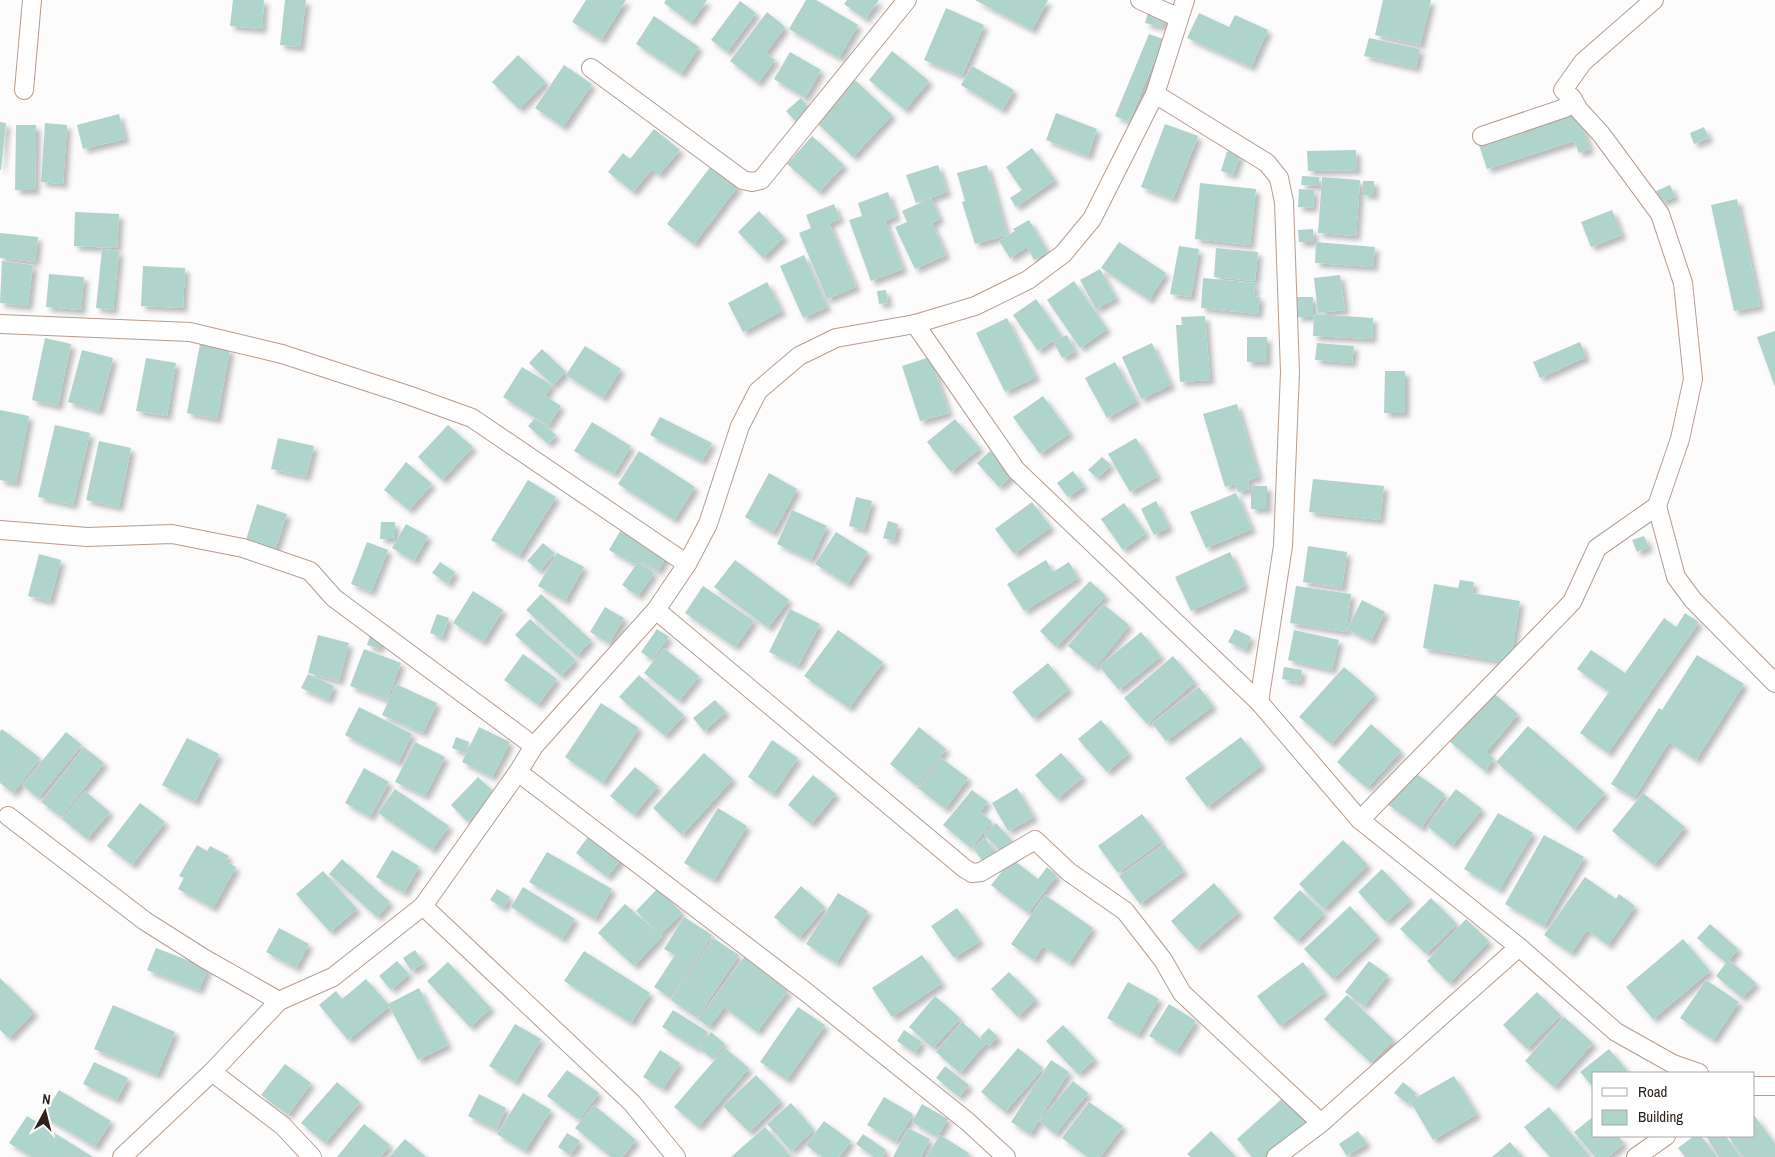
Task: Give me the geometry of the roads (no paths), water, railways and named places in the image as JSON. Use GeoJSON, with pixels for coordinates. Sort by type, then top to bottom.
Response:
{"type":"FeatureCollection","features":[{"type":"Feature","properties":{"kind":"street"},"geometry":{"type":"LineString","coordinates":[[24,90],[32,0]]}},
{"type":"Feature","properties":{"kind":"street"},"geometry":{"type":"LineString","coordinates":[[591,68],[743,180],[752,182],[761,180],[907,0]]}},
{"type":"Feature","properties":{"kind":"street"},"geometry":{"type":"LineString","coordinates":[[1140,0],[1179,18]]}},
{"type":"Feature","properties":{"kind":"street"},"geometry":{"type":"LineString","coordinates":[[122,1157],[212,1072],[279,1001],[333,977],[423,906],[518,772],[534,746],[656,610],[687,564],[708,524],[740,426],[758,391],[799,356],[836,338],[915,324],[975,306],[1028,280],[1063,254],[1092,219],[1155,94],[1186,0]]}},
{"type":"Feature","properties":{"kind":"street"},"geometry":{"type":"LineString","coordinates":[[1654,0],[1583,62],[1562,90],[1572,98],[1579,110],[1601,134],[1660,214],[1683,283],[1693,379],[1680,440],[1657,506],[1676,577],[1693,600],[1775,683]]}},
{"type":"Feature","properties":{"kind":"street"},"geometry":{"type":"LineString","coordinates":[[1155,94],[1267,163],[1279,178],[1284,202],[1290,372],[1283,546],[1259,702]]}},
{"type":"Feature","properties":{"kind":"street"},"geometry":{"type":"LineString","coordinates":[[1482,136],[1565,108],[1572,98]]}},
{"type":"Feature","properties":{"kind":"street"},"geometry":{"type":"LineString","coordinates":[[0,324],[190,332],[282,354],[408,395],[472,418],[687,564]]}},
{"type":"Feature","properties":{"kind":"street"},"geometry":{"type":"LineString","coordinates":[[915,324],[1016,470],[1259,702],[1360,820],[1519,947],[1616,1032],[1673,1064],[1696,1072]]}},
{"type":"Feature","properties":{"kind":"street"},"geometry":{"type":"LineString","coordinates":[[1360,820],[1572,602],[1597,548],[1657,506]]}},
{"type":"Feature","properties":{"kind":"street"},"geometry":{"type":"LineString","coordinates":[[0,530],[87,537],[172,534],[243,548],[310,571],[334,598],[534,746]]}},
{"type":"Feature","properties":{"kind":"street"},"geometry":{"type":"LineString","coordinates":[[656,610],[972,873],[980,872],[1035,840],[1069,872],[1125,911],[1163,960],[1182,993],[1321,1123]]}},
{"type":"Feature","properties":{"kind":"street"},"geometry":{"type":"LineString","coordinates":[[518,772],[806,992],[968,1122],[1006,1157]]}},
{"type":"Feature","properties":{"kind":"street"},"geometry":{"type":"LineString","coordinates":[[8,816],[146,921],[205,959],[279,1001]]}},
{"type":"Feature","properties":{"kind":"street"},"geometry":{"type":"LineString","coordinates":[[423,906],[632,1103],[676,1157]]}},
{"type":"Feature","properties":{"kind":"street"},"geometry":{"type":"LineString","coordinates":[[1276,1157],[1321,1123],[1519,947]]}},
{"type":"Feature","properties":{"kind":"street"},"geometry":{"type":"LineString","coordinates":[[212,1072],[283,1126],[312,1157]]}},
{"type":"Feature","properties":{"kind":"street"},"geometry":{"type":"LineString","coordinates":[[1755,1086],[1775,1086]]}},
{"type":"Feature","properties":{"kind":"street"},"geometry":{"type":"LineString","coordinates":[[1636,1157],[1665,1137]]}}]}
